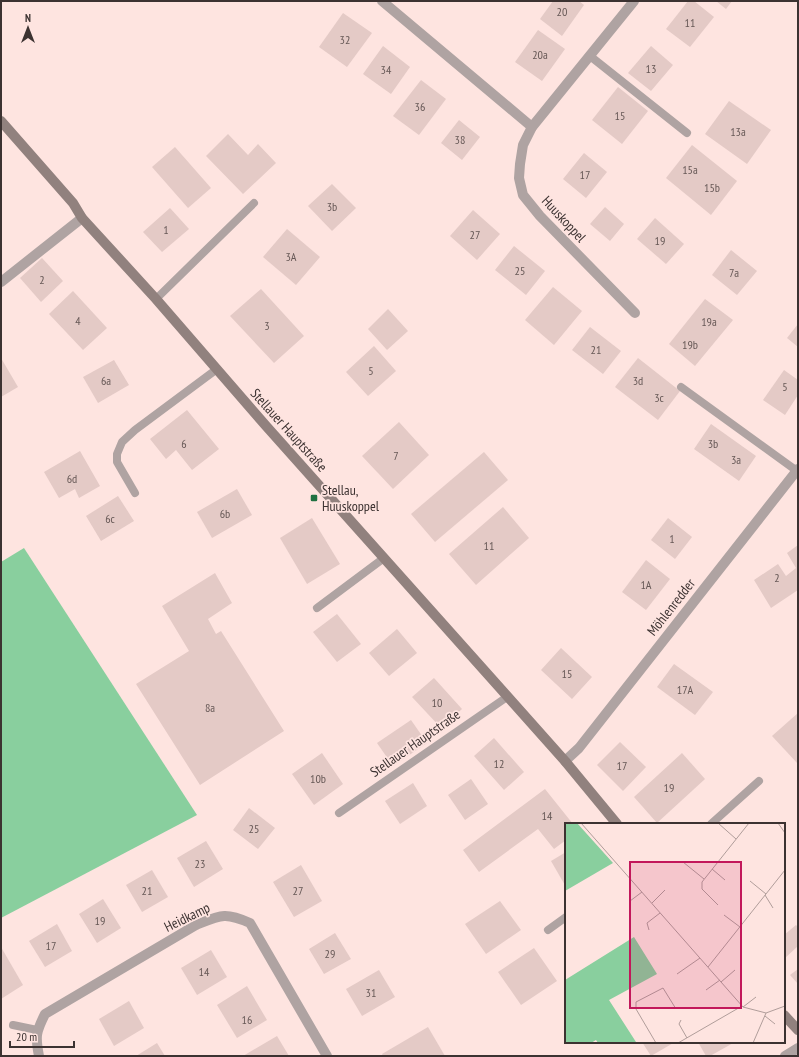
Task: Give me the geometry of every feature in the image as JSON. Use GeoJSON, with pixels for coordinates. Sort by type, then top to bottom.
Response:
{"type":"FeatureCollection","features":[{"type":"Feature","properties":{"kind":"street"},"geometry":{"type":"LineString","coordinates":[[382,1],[532,127]]}},
{"type":"Feature","properties":{"kind":"street","name":"Huuskoppel"},"geometry":{"type":"LineString","coordinates":[[634,1],[532,127],[523,145],[519,178],[523,195],[540,216],[635,313]]}},
{"type":"Feature","properties":{"kind":"street","name":"Stellauer Hauptstraße"},"geometry":{"type":"LineString","coordinates":[[1,121],[73,203],[82,218],[156,299],[267,427],[565,762],[617,823]]}},
{"type":"Feature","properties":{"kind":"street"},"geometry":{"type":"LineString","coordinates":[[1,282],[82,218]]}},
{"type":"Feature","properties":{"kind":"street","name":"Möhlenredder"},"geometry":{"type":"LineString","coordinates":[[565,762],[578,748],[797,470]]}},
{"type":"Feature","properties":{"kind":"street","name":"Heidkamp"},"geometry":{"type":"LineString","coordinates":[[37,1030],[45,1014],[196,925],[219,916],[235,916],[250,923],[327,1056]]}},
{"type":"Feature","properties":{"kind":"street"},"geometry":{"type":"LineString","coordinates":[[785,1016],[798,1030]]}},
{"type":"Feature","properties":{"kind":"street"},"geometry":{"type":"LineString","coordinates":[[37,1030],[39,1056]]}},
{"type":"Feature","properties":{"kind":"street"},"geometry":{"type":"LineString","coordinates":[[785,1056],[798,1048]]}},
{"type":"Feature","properties":{"kind":"lane"},"geometry":{"type":"LineString","coordinates":[[590,56],[687,133]]}},
{"type":"Feature","properties":{"kind":"lane"},"geometry":{"type":"LineString","coordinates":[[156,299],[254,203]]}},
{"type":"Feature","properties":{"kind":"lane"},"geometry":{"type":"LineString","coordinates":[[135,493],[117,462],[117,454],[122,442],[135,430],[218,370]]}},
{"type":"Feature","properties":{"kind":"lane"},"geometry":{"type":"LineString","coordinates":[[681,386],[797,470]]}},
{"type":"Feature","properties":{"kind":"lane"},"geometry":{"type":"LineString","coordinates":[[317,608],[384,558]]}},
{"type":"Feature","properties":{"kind":"lane","name":"Stellauer Hauptstraße"},"geometry":{"type":"LineString","coordinates":[[339,812],[507,697]]}},
{"type":"Feature","properties":{"kind":"lane"},"geometry":{"type":"LineString","coordinates":[[712,823],[759,781]]}},
{"type":"Feature","properties":{"kind":"lane"},"geometry":{"type":"LineString","coordinates":[[548,930],[565,918]]}},
{"type":"Feature","properties":{"kind":"lane"},"geometry":{"type":"LineString","coordinates":[[13,1025],[37,1030]]}},
{"type":"Feature","properties":{"kind":"green space"},"geometry":{"type":"Polygon","coordinates":[[[24,548],[197,815],[1,918],[1,562],[24,548]]]}},
{"type":"Feature","properties":{"kind":"building"},"geometry":{"type":"Polygon","coordinates":[[[553,1],[579,1],[584,5],[562,36],[540,19],[553,1]]]}},
{"type":"Feature","properties":{"kind":"building"},"geometry":{"type":"Polygon","coordinates":[[[688,1],[694,1],[714,17],[690,47],[666,29],[688,1]]]}},
{"type":"Feature","properties":{"kind":"building"},"geometry":{"type":"Polygon","coordinates":[[[716,1],[732,1],[726,9],[716,1]]]}},
{"type":"Feature","properties":{"kind":"building"},"geometry":{"type":"Polygon","coordinates":[[[343,13],[372,33],[347,67],[319,47],[343,13]]]}},
{"type":"Feature","properties":{"kind":"building"},"geometry":{"type":"Polygon","coordinates":[[[538,30],[565,49],[542,81],[515,62],[538,30]]]}},
{"type":"Feature","properties":{"kind":"building"},"geometry":{"type":"Polygon","coordinates":[[[383,46],[410,67],[391,94],[363,74],[383,46]]]}},
{"type":"Feature","properties":{"kind":"building"},"geometry":{"type":"Polygon","coordinates":[[[651,46],[673,65],[651,91],[628,73],[651,46]]]}},
{"type":"Feature","properties":{"kind":"building"},"geometry":{"type":"Polygon","coordinates":[[[421,80],[446,99],[419,135],[393,116],[421,80]]]}},
{"type":"Feature","properties":{"kind":"building"},"geometry":{"type":"Polygon","coordinates":[[[618,87],[648,111],[622,144],[592,120],[618,87]]]}},
{"type":"Feature","properties":{"kind":"building"},"geometry":{"type":"Polygon","coordinates":[[[729,101],[771,130],[747,164],[705,134],[729,101]]]}},
{"type":"Feature","properties":{"kind":"building"},"geometry":{"type":"Polygon","coordinates":[[[459,120],[480,137],[462,160],[441,143],[459,120]]]}},
{"type":"Feature","properties":{"kind":"building"},"geometry":{"type":"Polygon","coordinates":[[[228,134],[248,155],[258,144],[276,163],[243,194],[206,156],[228,134]]]}},
{"type":"Feature","properties":{"kind":"building"},"geometry":{"type":"Polygon","coordinates":[[[692,145],[737,181],[711,215],[666,178],[692,145]]]}},
{"type":"Feature","properties":{"kind":"building"},"geometry":{"type":"Polygon","coordinates":[[[175,147],[211,188],[188,208],[152,167],[175,147]]]}},
{"type":"Feature","properties":{"kind":"building"},"geometry":{"type":"Polygon","coordinates":[[[584,153],[607,172],[586,198],[563,179],[584,153]]]}},
{"type":"Feature","properties":{"kind":"building"},"geometry":{"type":"Polygon","coordinates":[[[332,184],[356,208],[332,231],[308,206],[332,184]]]}},
{"type":"Feature","properties":{"kind":"building"},"geometry":{"type":"Polygon","coordinates":[[[605,207],[624,224],[610,241],[590,224],[605,207]]]}},
{"type":"Feature","properties":{"kind":"building"},"geometry":{"type":"Polygon","coordinates":[[[170,208],[189,229],[162,252],[143,232],[170,208]]]}},
{"type":"Feature","properties":{"kind":"building"},"geometry":{"type":"Polygon","coordinates":[[[473,210],[500,234],[477,260],[450,236],[473,210]]]}},
{"type":"Feature","properties":{"kind":"building"},"geometry":{"type":"Polygon","coordinates":[[[655,218],[684,244],[666,264],[637,239],[655,218]]]}},
{"type":"Feature","properties":{"kind":"building"},"geometry":{"type":"Polygon","coordinates":[[[287,229],[320,257],[296,285],[263,257],[287,229]]]}},
{"type":"Feature","properties":{"kind":"building"},"geometry":{"type":"Polygon","coordinates":[[[514,246],[545,271],[526,295],[495,270],[514,246]]]}},
{"type":"Feature","properties":{"kind":"building"},"geometry":{"type":"Polygon","coordinates":[[[731,250],[757,271],[737,295],[712,275],[731,250]]]}},
{"type":"Feature","properties":{"kind":"building"},"geometry":{"type":"Polygon","coordinates":[[[42,258],[63,281],[41,302],[20,278],[42,258]]]}},
{"type":"Feature","properties":{"kind":"building"},"geometry":{"type":"Polygon","coordinates":[[[553,287],[582,311],[554,345],[525,320],[553,287]]]}},
{"type":"Feature","properties":{"kind":"building"},"geometry":{"type":"Polygon","coordinates":[[[261,289],[304,336],[274,363],[230,316],[261,289]]]}},
{"type":"Feature","properties":{"kind":"building"},"geometry":{"type":"Polygon","coordinates":[[[73,291],[107,328],[83,350],[49,314],[73,291]]]}},
{"type":"Feature","properties":{"kind":"building"},"geometry":{"type":"Polygon","coordinates":[[[705,299],[733,320],[695,366],[669,344],[705,299]]]}},
{"type":"Feature","properties":{"kind":"building"},"geometry":{"type":"Polygon","coordinates":[[[388,309],[408,331],[387,350],[368,329],[388,309]]]}},
{"type":"Feature","properties":{"kind":"building"},"geometry":{"type":"Polygon","coordinates":[[[798,324],[798,347],[787,338],[798,324]]]}},
{"type":"Feature","properties":{"kind":"building"},"geometry":{"type":"Polygon","coordinates":[[[590,327],[621,351],[603,374],[572,350],[590,327]]]}},
{"type":"Feature","properties":{"kind":"building"},"geometry":{"type":"Polygon","coordinates":[[[374,346],[396,371],[368,396],[346,372],[374,346]]]}},
{"type":"Feature","properties":{"kind":"building"},"geometry":{"type":"Polygon","coordinates":[[[1,358],[18,387],[1,397],[1,358]]]}},
{"type":"Feature","properties":{"kind":"building"},"geometry":{"type":"Polygon","coordinates":[[[638,358],[680,391],[658,420],[615,387],[638,358]]]}},
{"type":"Feature","properties":{"kind":"building"},"geometry":{"type":"Polygon","coordinates":[[[114,360],[129,385],[98,403],[83,377],[114,360]]]}},
{"type":"Feature","properties":{"kind":"building"},"geometry":{"type":"Polygon","coordinates":[[[784,370],[798,380],[798,395],[785,415],[763,400],[784,370]]]}},
{"type":"Feature","properties":{"kind":"building"},"geometry":{"type":"Polygon","coordinates":[[[187,410],[219,449],[192,470],[176,450],[166,459],[150,439],[187,410]]]}},
{"type":"Feature","properties":{"kind":"building"},"geometry":{"type":"Polygon","coordinates":[[[399,422],[429,455],[393,489],[362,456],[399,422]]]}},
{"type":"Feature","properties":{"kind":"building"},"geometry":{"type":"Polygon","coordinates":[[[711,424],[756,456],[739,481],[694,449],[711,424]]]}},
{"type":"Feature","properties":{"kind":"building"},"geometry":{"type":"Polygon","coordinates":[[[80,451],[100,486],[79,498],[75,489],[59,498],[44,472],[80,451]]]}},
{"type":"Feature","properties":{"kind":"building"},"geometry":{"type":"Polygon","coordinates":[[[484,452],[508,480],[435,542],[411,514],[484,452]]]}},
{"type":"Feature","properties":{"kind":"building"},"geometry":{"type":"Polygon","coordinates":[[[237,489],[252,515],[212,538],[197,512],[237,489]]]}},
{"type":"Feature","properties":{"kind":"building"},"geometry":{"type":"Polygon","coordinates":[[[118,496],[134,521],[101,541],[86,516],[118,496]]]}},
{"type":"Feature","properties":{"kind":"building"},"geometry":{"type":"Polygon","coordinates":[[[503,507],[529,538],[476,585],[449,554],[503,507]]]}},
{"type":"Feature","properties":{"kind":"building"},"geometry":{"type":"Polygon","coordinates":[[[312,518],[340,564],[307,584],[280,538],[312,518]]]}},
{"type":"Feature","properties":{"kind":"building"},"geometry":{"type":"Polygon","coordinates":[[[668,518],[692,537],[675,559],[651,540],[668,518]]]}},
{"type":"Feature","properties":{"kind":"building"},"geometry":{"type":"Polygon","coordinates":[[[798,545],[798,590],[771,608],[754,580],[778,564],[786,576],[796,568],[787,553],[798,545]]]}},
{"type":"Feature","properties":{"kind":"building"},"geometry":{"type":"Polygon","coordinates":[[[646,560],[670,579],[646,610],[622,592],[646,560]]]}},
{"type":"Feature","properties":{"kind":"building"},"geometry":{"type":"Polygon","coordinates":[[[215,573],[232,603],[208,619],[216,634],[221,631],[284,731],[200,785],[136,684],[189,651],[162,606],[215,573]]]}},
{"type":"Feature","properties":{"kind":"building"},"geometry":{"type":"Polygon","coordinates":[[[337,614],[361,644],[337,662],[313,632],[337,614]]]}},
{"type":"Feature","properties":{"kind":"building"},"geometry":{"type":"Polygon","coordinates":[[[397,629],[417,653],[389,676],[369,653],[397,629]]]}},
{"type":"Feature","properties":{"kind":"building"},"geometry":{"type":"Polygon","coordinates":[[[561,648],[592,677],[572,699],[541,670],[561,648]]]}},
{"type":"Feature","properties":{"kind":"building"},"geometry":{"type":"Polygon","coordinates":[[[674,664],[713,692],[695,715],[657,687],[674,664]]]}},
{"type":"Feature","properties":{"kind":"building"},"geometry":{"type":"Polygon","coordinates":[[[434,678],[462,709],[441,728],[412,697],[434,678]]]}},
{"type":"Feature","properties":{"kind":"building"},"geometry":{"type":"Polygon","coordinates":[[[798,713],[798,764],[772,736],[798,713]]]}},
{"type":"Feature","properties":{"kind":"building"},"geometry":{"type":"Polygon","coordinates":[[[411,720],[427,743],[393,766],[377,743],[411,720]]]}},
{"type":"Feature","properties":{"kind":"building"},"geometry":{"type":"Polygon","coordinates":[[[494,738],[524,772],[504,790],[474,756],[494,738]]]}},
{"type":"Feature","properties":{"kind":"building"},"geometry":{"type":"Polygon","coordinates":[[[620,742],[646,767],[623,791],[597,765],[620,742]]]}},
{"type":"Feature","properties":{"kind":"building"},"geometry":{"type":"Polygon","coordinates":[[[322,753],[343,784],[314,805],[292,774],[322,753]]]}},
{"type":"Feature","properties":{"kind":"building"},"geometry":{"type":"Polygon","coordinates":[[[682,753],[705,779],[657,823],[634,797],[682,753]]]}},
{"type":"Feature","properties":{"kind":"building"},"geometry":{"type":"Polygon","coordinates":[[[471,779],[488,804],[465,820],[448,795],[471,779]]]}},
{"type":"Feature","properties":{"kind":"building"},"geometry":{"type":"Polygon","coordinates":[[[413,783],[427,806],[400,824],[385,801],[413,783]]]}},
{"type":"Feature","properties":{"kind":"building"},"geometry":{"type":"Polygon","coordinates":[[[545,789],[572,823],[565,823],[565,841],[554,849],[538,829],[479,872],[463,850],[545,789]]]}},
{"type":"Feature","properties":{"kind":"building"},"geometry":{"type":"Polygon","coordinates":[[[249,808],[275,828],[258,849],[233,830],[249,808]]]}},
{"type":"Feature","properties":{"kind":"building"},"geometry":{"type":"Polygon","coordinates":[[[206,841],[223,869],[194,887],[177,858],[206,841]]]}},
{"type":"Feature","properties":{"kind":"building"},"geometry":{"type":"Polygon","coordinates":[[[565,853],[565,885],[551,861],[565,853]]]}},
{"type":"Feature","properties":{"kind":"building"},"geometry":{"type":"Polygon","coordinates":[[[301,865],[322,901],[294,917],[273,882],[301,865]]]}},
{"type":"Feature","properties":{"kind":"building"},"geometry":{"type":"Polygon","coordinates":[[[152,870],[168,897],[142,912],[126,885],[152,870]]]}},
{"type":"Feature","properties":{"kind":"building"},"geometry":{"type":"Polygon","coordinates":[[[103,899],[121,928],[97,943],[79,914],[103,899]]]}},
{"type":"Feature","properties":{"kind":"building"},"geometry":{"type":"Polygon","coordinates":[[[500,901],[521,930],[486,954],[465,924],[500,901]]]}},
{"type":"Feature","properties":{"kind":"building"},"geometry":{"type":"Polygon","coordinates":[[[57,924],[72,951],[45,967],[29,941],[57,924]]]}},
{"type":"Feature","properties":{"kind":"building"},"geometry":{"type":"Polygon","coordinates":[[[796,925],[798,927],[798,946],[785,958],[785,934],[796,925]]]}},
{"type":"Feature","properties":{"kind":"building"},"geometry":{"type":"Polygon","coordinates":[[[335,933],[351,959],[324,974],[309,949],[335,933]]]}},
{"type":"Feature","properties":{"kind":"building"},"geometry":{"type":"Polygon","coordinates":[[[1,947],[23,985],[1,999],[1,947]]]}},
{"type":"Feature","properties":{"kind":"building"},"geometry":{"type":"Polygon","coordinates":[[[534,948],[557,981],[521,1005],[498,972],[534,948]]]}},
{"type":"Feature","properties":{"kind":"building"},"geometry":{"type":"Polygon","coordinates":[[[211,950],[227,977],[197,995],[181,968],[211,950]]]}},
{"type":"Feature","properties":{"kind":"building"},"geometry":{"type":"Polygon","coordinates":[[[798,969],[798,984],[790,975],[798,969]]]}},
{"type":"Feature","properties":{"kind":"building"},"geometry":{"type":"Polygon","coordinates":[[[379,970],[395,997],[362,1016],[346,989],[379,970]]]}},
{"type":"Feature","properties":{"kind":"building"},"geometry":{"type":"Polygon","coordinates":[[[247,986],[267,1020],[237,1038],[217,1005],[247,986]]]}},
{"type":"Feature","properties":{"kind":"building"},"geometry":{"type":"Polygon","coordinates":[[[129,1001],[144,1028],[114,1046],[99,1019],[129,1001]]]}},
{"type":"Feature","properties":{"kind":"building"},"geometry":{"type":"Polygon","coordinates":[[[428,1027],[445,1056],[383,1056],[382,1054],[428,1027]]]}},
{"type":"Feature","properties":{"kind":"building"},"geometry":{"type":"Polygon","coordinates":[[[277,1036],[289,1056],[243,1056],[277,1036]]]}},
{"type":"Feature","properties":{"kind":"building"},"geometry":{"type":"Polygon","coordinates":[[[157,1043],[165,1056],[136,1056],[157,1043]]]}},
{"type":"Feature","properties":{"kind":"building"},"geometry":{"type":"Polygon","coordinates":[[[643,1043],[673,1043],[651,1056],[643,1043]]]}},
{"type":"Feature","properties":{"kind":"building"},"geometry":{"type":"Polygon","coordinates":[[[699,1043],[733,1043],[710,1056],[706,1056],[699,1043]]]}},
{"type":"Feature","properties":{"kind":"place","name":"Stellau, Huuskoppel"},"geometry":{"type":"Point","coordinates":[314,498]}}]}
